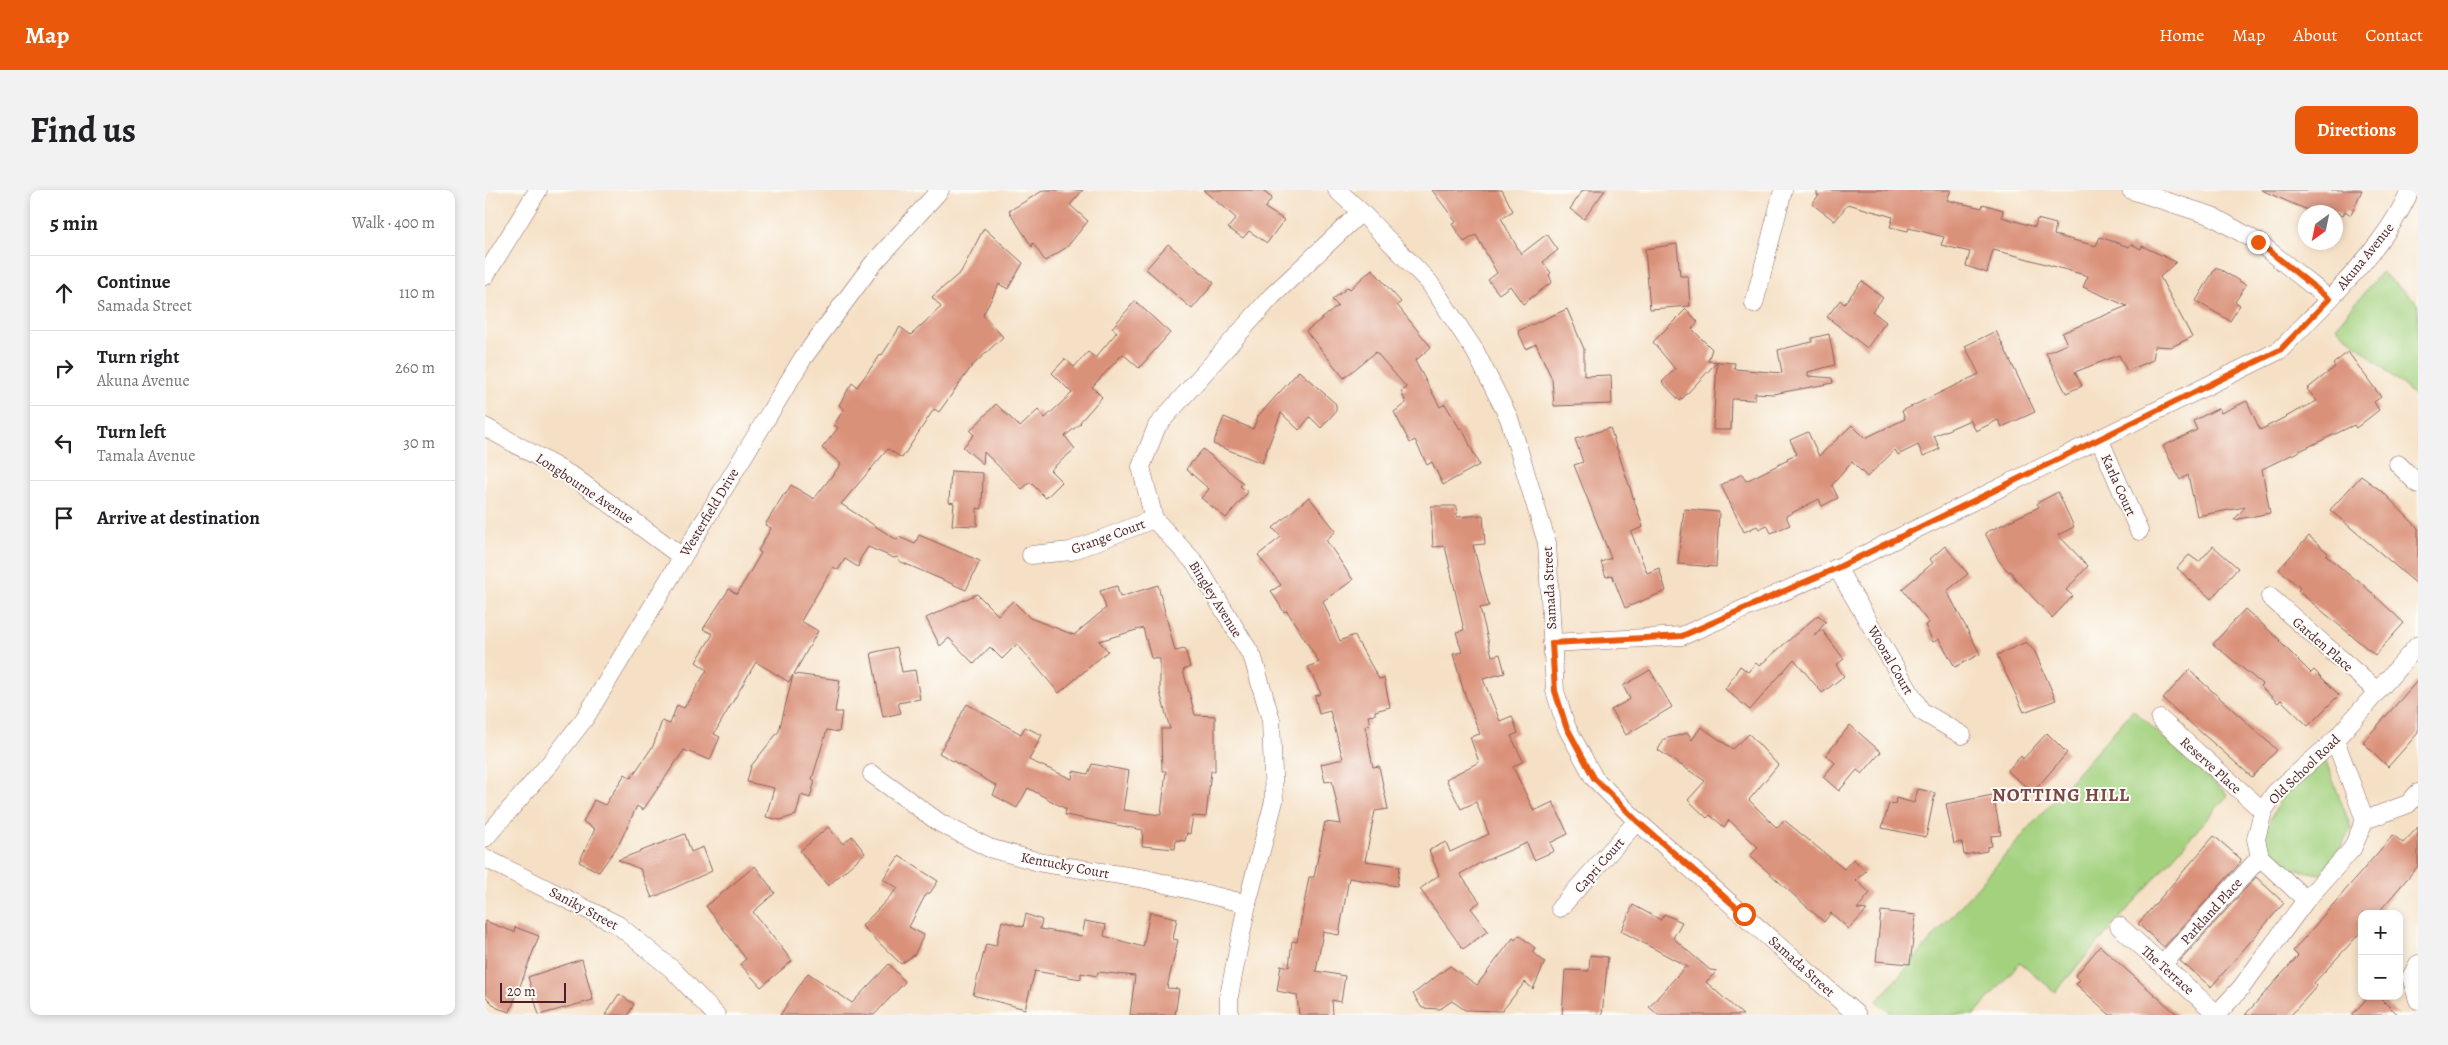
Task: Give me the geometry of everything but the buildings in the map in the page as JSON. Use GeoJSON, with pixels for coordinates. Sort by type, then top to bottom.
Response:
{"type":"FeatureCollection","features":[{"type":"Feature","properties":{"kind":"street"},"geometry":{"type":"LineString","coordinates":[[485,276],[538,190]]}},
{"type":"Feature","properties":{"kind":"street","name":"Westerfield Drive"},"geometry":{"type":"LineString","coordinates":[[485,838],[551,762],[585,718],[803,358],[872,265],[940,190]]}},
{"type":"Feature","properties":{"kind":"street","name":"Samada Street"},"geometry":{"type":"LineString","coordinates":[[1337,190],[1429,282],[1475,351],[1509,418],[1547,543],[1555,691],[1566,726],[1594,778],[1637,821],[1857,1015]]}},
{"type":"Feature","properties":{"kind":"street"},"geometry":{"type":"LineString","coordinates":[[1754,304],[1783,190]]}},
{"type":"Feature","properties":{"kind":"street"},"geometry":{"type":"LineString","coordinates":[[2131,190],[2219,220],[2258,242],[2329,299]]}},
{"type":"Feature","properties":{"kind":"street","name":"Akuna Avenue"},"geometry":{"type":"LineString","coordinates":[[1552,643],[1682,636],[1837,568],[2280,350],[2329,299],[2379,241],[2403,207],[2410,190]]}},
{"type":"Feature","properties":{"kind":"street","name":"Bingley Avenue"},"geometry":{"type":"LineString","coordinates":[[1229,1015],[1229,996],[1247,904],[1274,802],[1271,720],[1253,658],[1196,564],[1154,519],[1141,467],[1157,426],[1272,296],[1361,212]]}},
{"type":"Feature","properties":{"kind":"street","name":"Longbourne Avenue"},"geometry":{"type":"LineString","coordinates":[[485,427],[574,477],[682,557]]}},
{"type":"Feature","properties":{"kind":"street","name":"Karla Court"},"geometry":{"type":"LineString","coordinates":[[2099,438],[2139,531]]}},
{"type":"Feature","properties":{"kind":"street"},"geometry":{"type":"LineString","coordinates":[[2398,464],[2418,484]]}},
{"type":"Feature","properties":{"kind":"street","name":"Grange Court"},"geometry":{"type":"LineString","coordinates":[[1031,555],[1071,551],[1154,519]]}},
{"type":"Feature","properties":{"kind":"street","name":"Wooral Court"},"geometry":{"type":"LineString","coordinates":[[1837,568],[1921,711],[1962,735]]}},
{"type":"Feature","properties":{"kind":"street","name":"Garden Place"},"geometry":{"type":"LineString","coordinates":[[2270,597],[2377,691]]}},
{"type":"Feature","properties":{"kind":"street","name":"Old School Road"},"geometry":{"type":"LineString","coordinates":[[2260,857],[2256,840],[2263,811],[2275,793],[2335,740],[2418,645]]}},
{"type":"Feature","properties":{"kind":"street","name":"Reserve Place"},"geometry":{"type":"LineString","coordinates":[[2160,719],[2263,811]]}},
{"type":"Feature","properties":{"kind":"street"},"geometry":{"type":"LineString","coordinates":[[2217,1014],[2241,988],[2306,900],[2352,849],[2365,820],[2335,740]]}},
{"type":"Feature","properties":{"kind":"street","name":"Kentucky Court"},"geometry":{"type":"LineString","coordinates":[[872,774],[940,823],[989,848],[1043,864],[1146,879],[1247,904]]}},
{"type":"Feature","properties":{"kind":"street"},"geometry":{"type":"LineString","coordinates":[[2365,820],[2408,804],[2418,793]]}},
{"type":"Feature","properties":{"kind":"street","name":"Capri Court"},"geometry":{"type":"LineString","coordinates":[[1560,908],[1637,821]]}},
{"type":"Feature","properties":{"kind":"street"},"geometry":{"type":"LineString","coordinates":[[2260,857],[2306,900]]}},
{"type":"Feature","properties":{"kind":"street","name":"Parkland Place"},"geometry":{"type":"LineString","coordinates":[[2162,965],[2260,857]]}},
{"type":"Feature","properties":{"kind":"street","name":"Saniky Street"},"geometry":{"type":"LineString","coordinates":[[485,858],[618,925],[672,969],[716,1015]]}},
{"type":"Feature","properties":{"kind":"street","name":"The Terrace"},"geometry":{"type":"LineString","coordinates":[[2119,926],[2217,1014]]}},
{"type":"Feature","properties":{"kind":"street"},"geometry":{"type":"LineString","coordinates":[[2418,964],[2411,977],[2418,1000]]}},
{"type":"Feature","properties":{"kind":"green space"},"geometry":{"type":"Polygon","coordinates":[[[2381,272],[2418,303],[2418,402],[2414,395],[2336,327],[2381,272]]]}},
{"type":"Feature","properties":{"kind":"green space"},"geometry":{"type":"Polygon","coordinates":[[[2133,710],[2228,795],[2055,992],[2020,962],[1974,1015],[1894,1015],[1877,1001],[2133,710]]]}},
{"type":"Feature","properties":{"kind":"green space"},"geometry":{"type":"Polygon","coordinates":[[[2325,759],[2351,828],[2340,850],[2320,874],[2281,867],[2262,835],[2282,797],[2325,759]]]}},
{"type":"Feature","properties":{"kind":"district","name":"NOTTING HILL"},"geometry":{"type":"Point","coordinates":[2061,794]}},
{"type":"Feature","properties":{"kind":"route"},"geometry":{"type":"LineString","coordinates":[[1744,914],[1637,821],[1594,778],[1566,726],[1555,691],[1552,643],[1682,636],[1837,568],[2280,350],[2329,299],[2258,242]]}}]}
